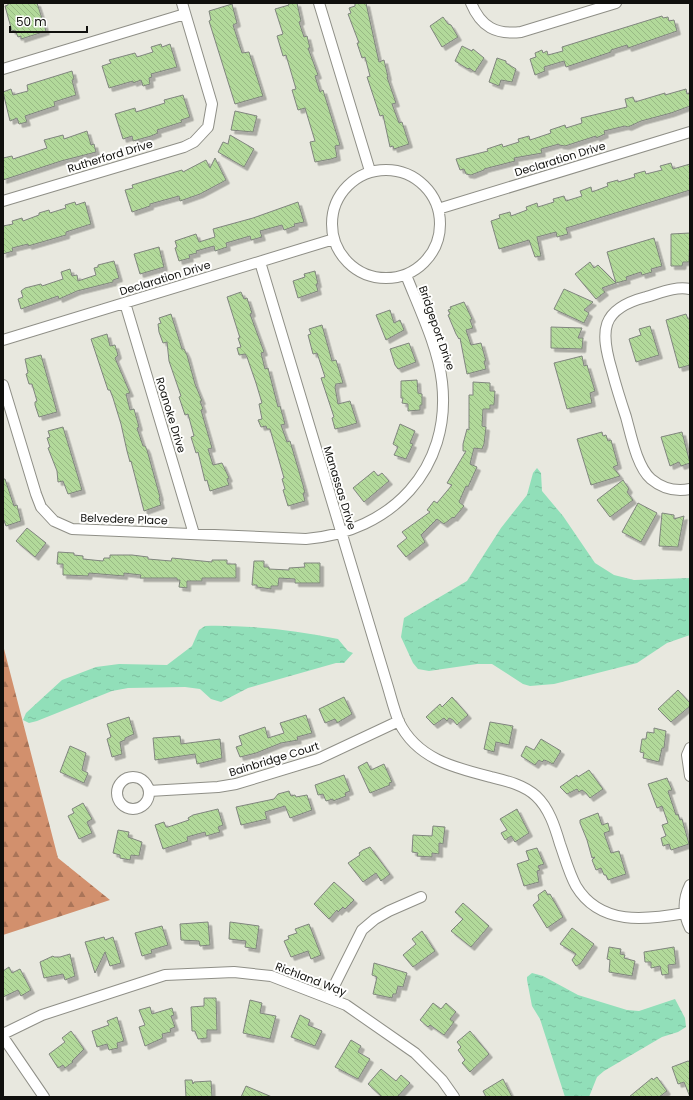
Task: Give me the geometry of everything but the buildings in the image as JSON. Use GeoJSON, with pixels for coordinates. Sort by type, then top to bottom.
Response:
{"type":"FeatureCollection","features":[{"type":"Feature","properties":{"kind":"street"},"geometry":{"type":"LineString","coordinates":[[3,69],[185,14],[182,3]]}},
{"type":"Feature","properties":{"kind":"street"},"geometry":{"type":"LineString","coordinates":[[319,3],[370,171]]}},
{"type":"Feature","properties":{"kind":"street"},"geometry":{"type":"LineString","coordinates":[[471,3],[476,14],[483,23],[499,32],[509,34],[521,32],[616,3]]}},
{"type":"Feature","properties":{"kind":"street","name":"Rutherford Drive"},"geometry":{"type":"LineString","coordinates":[[3,201],[184,146],[202,135],[208,127],[211,117],[210,95],[185,14]]}},
{"type":"Feature","properties":{"kind":"street","name":"Declaration Drive"},"geometry":{"type":"LineString","coordinates":[[438,209],[690,132]]}},
{"type":"Feature","properties":{"kind":"street"},"geometry":{"type":"LineString","coordinates":[[388,169],[409,175],[426,188],[438,209],[440,230],[433,251],[418,269],[406,275],[388,278],[365,274],[345,259],[334,240],[332,218],[338,198],[352,181],[370,171],[388,169]]}},
{"type":"Feature","properties":{"kind":"street","name":"Declaration Drive"},"geometry":{"type":"LineString","coordinates":[[3,340],[334,240]]}},
{"type":"Feature","properties":{"kind":"street","name":"Manassas Drive"},"geometry":{"type":"LineString","coordinates":[[260,262],[341,534],[399,721],[413,742],[426,753],[442,763],[455,768],[512,782],[535,795],[550,816],[575,885],[586,899],[599,909],[624,918],[641,919],[685,913]]}},
{"type":"Feature","properties":{"kind":"street","name":"Bridgeport Drive"},"geometry":{"type":"LineString","coordinates":[[341,534],[368,524],[386,512],[405,495],[422,475],[438,438],[443,405],[442,380],[433,347],[406,275]]}},
{"type":"Feature","properties":{"kind":"street"},"geometry":{"type":"LineString","coordinates":[[690,288],[675,289],[632,300],[623,305],[609,319],[604,338],[622,406],[641,465],[650,478],[662,487],[669,490],[690,489]]}},
{"type":"Feature","properties":{"kind":"street","name":"Roanoke Drive"},"geometry":{"type":"LineString","coordinates":[[125,303],[194,534]]}},
{"type":"Feature","properties":{"kind":"street","name":"Belvedere Place"},"geometry":{"type":"LineString","coordinates":[[3,385],[36,494],[46,514],[54,521],[72,529],[306,539],[341,534]]}},
{"type":"Feature","properties":{"kind":"street","name":"Bainbridge Court"},"geometry":{"type":"LineString","coordinates":[[149,791],[218,787],[236,784],[330,754],[399,721]]}},
{"type":"Feature","properties":{"kind":"street"},"geometry":{"type":"LineString","coordinates":[[690,748],[687,755],[690,776]]}},
{"type":"Feature","properties":{"kind":"street"},"geometry":{"type":"LineString","coordinates":[[690,885],[685,902],[685,913],[690,928]]}},
{"type":"Feature","properties":{"kind":"street"},"geometry":{"type":"LineString","coordinates":[[328,998],[362,930],[375,919],[389,911],[421,897]]}},
{"type":"Feature","properties":{"kind":"street","name":"Richland Way"},"geometry":{"type":"LineString","coordinates":[[3,1036],[42,1015],[82,1003],[165,974],[234,972],[272,976],[346,1005],[404,1044],[442,1080],[454,1097]]}},
{"type":"Feature","properties":{"kind":"street"},"geometry":{"type":"LineString","coordinates":[[3,1036],[44,1097]]}},
{"type":"Feature","properties":{"kind":"green space"},"geometry":{"type":"Polygon","coordinates":[[[3,645],[58,858],[110,900],[3,935],[3,645]]]}},
{"type":"Feature","properties":{"kind":"water"},"geometry":{"type":"Polygon","coordinates":[[[537,468],[541,473],[542,491],[563,516],[595,563],[614,575],[634,580],[690,578],[690,635],[667,643],[637,663],[554,684],[530,686],[523,684],[492,664],[477,664],[429,671],[418,669],[413,663],[401,637],[404,618],[467,581],[501,528],[527,495],[533,473],[537,468]]]}},
{"type":"Feature","properties":{"kind":"water"},"geometry":{"type":"Polygon","coordinates":[[[205,626],[255,627],[338,639],[348,651],[353,653],[344,663],[336,663],[248,688],[221,702],[211,699],[200,689],[185,687],[128,688],[112,691],[37,721],[29,723],[23,720],[26,713],[62,680],[96,667],[119,664],[167,665],[192,646],[199,630],[205,626]]]}},
{"type":"Feature","properties":{"kind":"water"},"geometry":{"type":"Polygon","coordinates":[[[532,973],[543,976],[578,995],[627,1010],[639,1011],[675,999],[685,1018],[686,1027],[678,1032],[662,1037],[604,1071],[597,1077],[589,1097],[565,1097],[540,1019],[532,1006],[527,977],[532,973]]]}}]}
